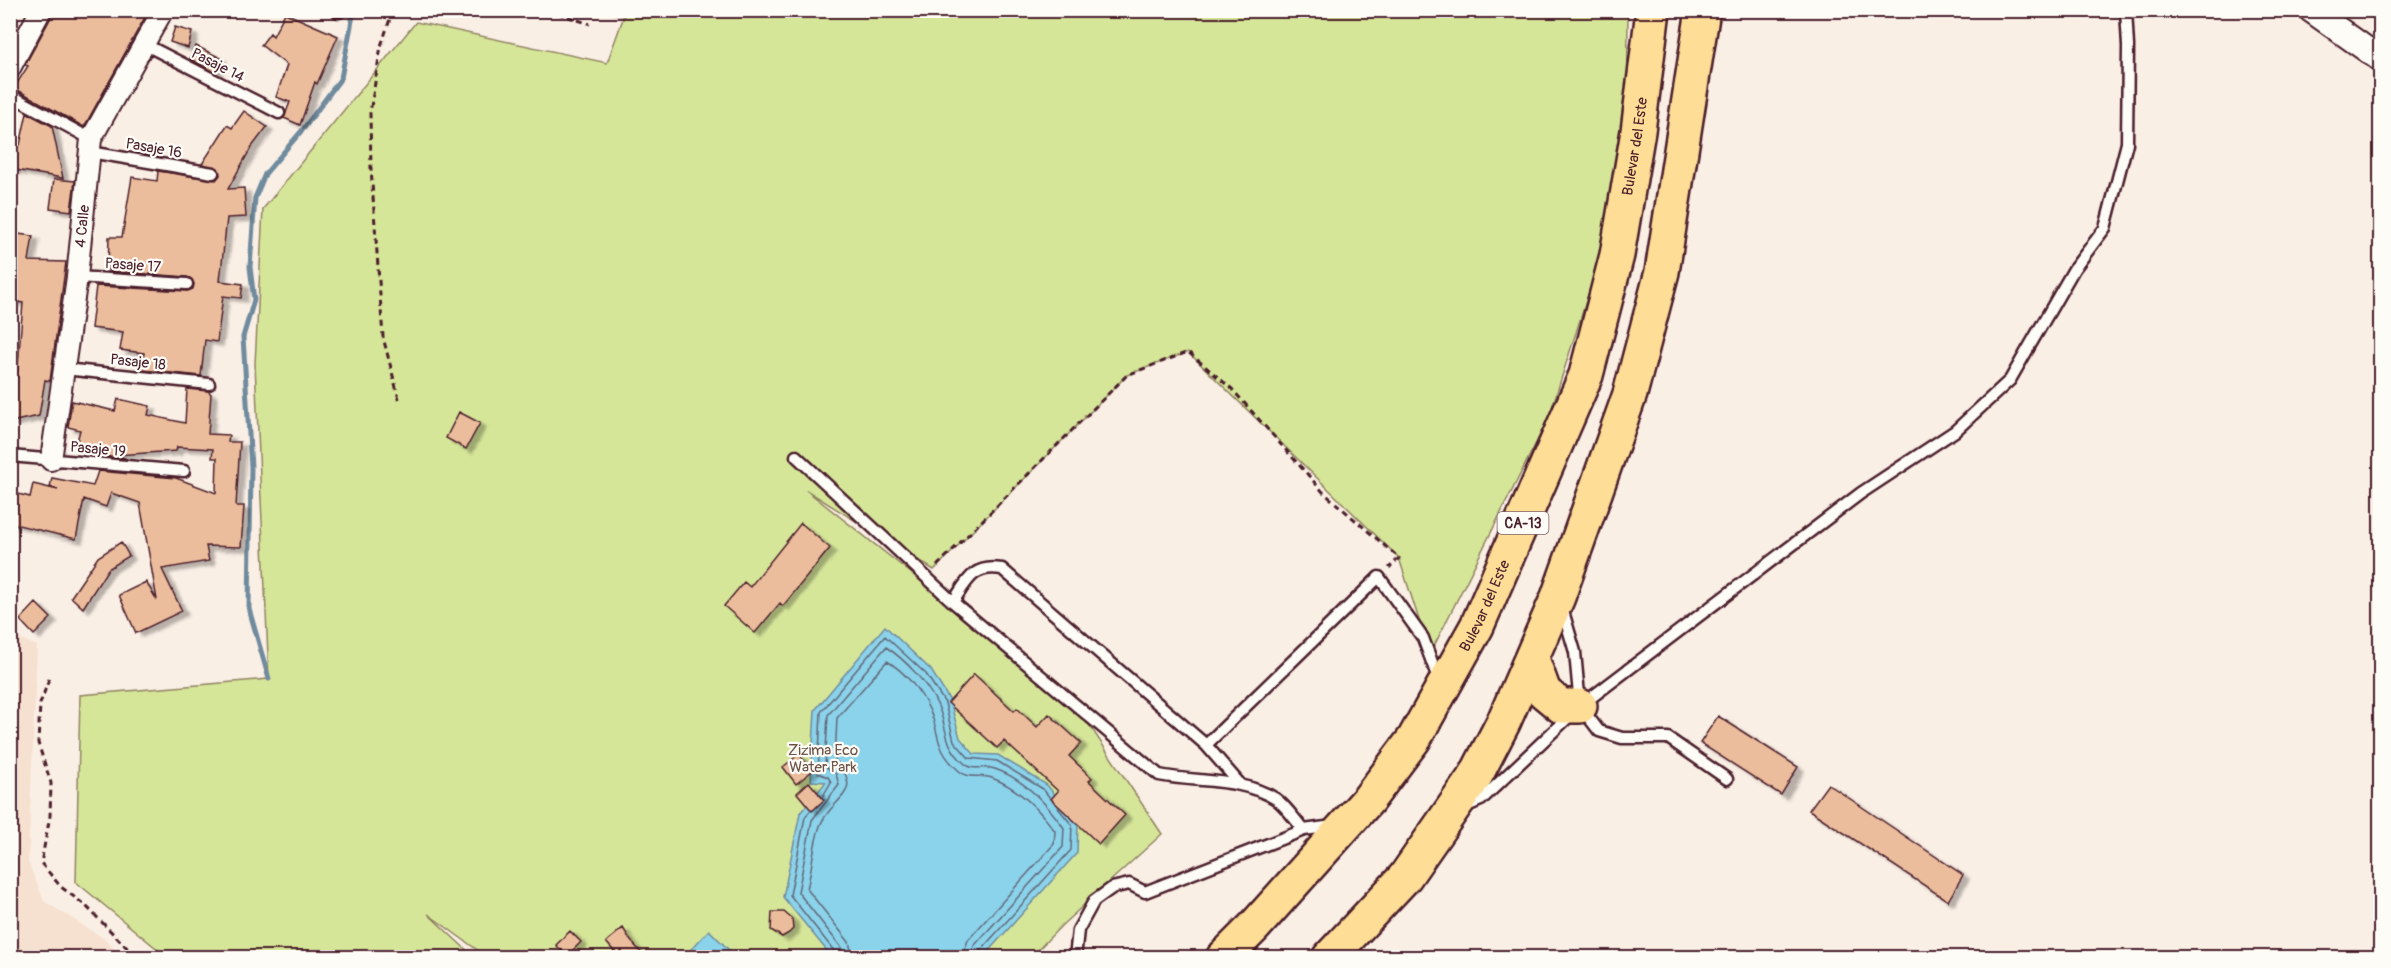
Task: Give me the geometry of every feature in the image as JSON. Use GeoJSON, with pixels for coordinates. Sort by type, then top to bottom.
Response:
{"type":"FeatureCollection","features":[{"type":"Feature","properties":{"kind":"highway","name":"Bulevar del Este"},"geometry":{"type":"LineString","coordinates":[[1223,957],[1347,824],[1414,739],[1477,626],[1586,375],[1617,255],[1638,131],[1653,10]]}},
{"type":"Feature","properties":{"kind":"highway"},"geometry":{"type":"LineString","coordinates":[[1329,957],[1405,877],[1476,775],[1504,721],[1558,597],[1630,394],[1662,272],[1704,12]]}},
{"type":"Feature","properties":{"kind":"highway"},"geometry":{"type":"LineString","coordinates":[[1532,659],[1544,692],[1561,706],[1580,706]]}},
{"type":"Feature","properties":{"kind":"street"},"geometry":{"type":"LineString","coordinates":[[10,68],[41,10]]}},
{"type":"Feature","properties":{"kind":"street","name":"4 Calle"},"geometry":{"type":"LineString","coordinates":[[51,460],[91,146],[163,10]]}},
{"type":"Feature","properties":{"kind":"street"},"geometry":{"type":"LineString","coordinates":[[2311,10],[2380,59]]}},
{"type":"Feature","properties":{"kind":"lane"},"geometry":{"type":"LineString","coordinates":[[1450,814],[1481,800],[1580,706],[1861,493],[1955,431],[2010,380],[2074,269],[2105,228],[2127,143],[2126,10]]}},
{"type":"Feature","properties":{"kind":"lane","name":"Pasaje 14"},"geometry":{"type":"LineString","coordinates":[[144,45],[279,113]]}},
{"type":"Feature","properties":{"kind":"lane","name":"Pasaje 16"},"geometry":{"type":"LineString","coordinates":[[10,95],[91,146],[213,173]]}},
{"type":"Feature","properties":{"kind":"lane","name":"Pasaje 17"},"geometry":{"type":"LineString","coordinates":[[76,277],[187,284]]}},
{"type":"Feature","properties":{"kind":"lane","name":"Pasaje 18"},"geometry":{"type":"LineString","coordinates":[[63,369],[210,384]]}},
{"type":"Feature","properties":{"kind":"lane","name":"Pasaje 19"},"geometry":{"type":"LineString","coordinates":[[10,456],[184,471]]}},
{"type":"Feature","properties":{"kind":"lane"},"geometry":{"type":"LineString","coordinates":[[796,456],[952,602],[1159,775],[1187,781],[1239,783],[1277,800],[1304,830]]}},
{"type":"Feature","properties":{"kind":"lane"},"geometry":{"type":"LineString","coordinates":[[952,602],[974,572],[990,567],[1002,569],[1206,745],[1239,783]]}},
{"type":"Feature","properties":{"kind":"lane"},"geometry":{"type":"LineString","coordinates":[[1206,745],[1379,577],[1423,638],[1442,691]]}},
{"type":"Feature","properties":{"kind":"lane"},"geometry":{"type":"LineString","coordinates":[[1558,597],[1575,652],[1580,706],[1599,731],[1622,738],[1668,738],[1727,779]]}},
{"type":"Feature","properties":{"kind":"lane"},"geometry":{"type":"LineString","coordinates":[[1075,957],[1078,930],[1094,901],[1112,888],[1129,884],[1145,892],[1304,830],[1347,824]]}},
{"type":"Feature","properties":{"kind":"path"},"geometry":{"type":"LineString","coordinates":[[393,10],[381,46],[370,113],[370,168],[383,337],[399,403]]}},
{"type":"Feature","properties":{"kind":"path"},"geometry":{"type":"LineString","coordinates":[[548,10],[590,24]]}},
{"type":"Feature","properties":{"kind":"path"},"geometry":{"type":"LineString","coordinates":[[934,570],[1127,375],[1188,352],[1232,389],[1323,492],[1399,558],[1379,577]]}},
{"type":"Feature","properties":{"kind":"path"},"geometry":{"type":"LineString","coordinates":[[49,679],[40,704],[38,743],[51,783],[50,816],[41,863],[61,887],[86,906],[137,957]]}},
{"type":"Feature","properties":{"kind":"shaded area"},"geometry":{"type":"Polygon","coordinates":[[[11,635],[37,646],[28,862],[44,901],[106,940],[121,957],[11,957],[11,635]]]}},
{"type":"Feature","properties":{"kind":"green space","name":"Zizima Eco Water Park"},"geometry":{"type":"Polygon","coordinates":[[[602,11],[1628,11],[1627,173],[1549,417],[1430,654],[1399,558],[1188,352],[1127,375],[934,570],[806,490],[1074,702],[1162,834],[1062,925],[1031,957],[487,957],[428,914],[474,957],[167,957],[76,882],[80,695],[269,679],[255,364],[263,209],[416,22],[607,63],[624,16],[602,11]]]}},
{"type":"Feature","properties":{"kind":"water"},"geometry":{"type":"Polygon","coordinates":[[[885,626],[931,670],[950,701],[960,738],[974,754],[998,755],[1047,785],[1078,823],[1077,853],[983,957],[832,957],[783,897],[800,813],[826,782],[811,781],[815,710],[885,626]]]}},
{"type":"Feature","properties":{"kind":"water"},"geometry":{"type":"Polygon","coordinates":[[[709,930],[729,950],[721,957],[686,957],[685,956],[709,930]]]}},
{"type":"Feature","properties":{"kind":"building"},"geometry":{"type":"Polygon","coordinates":[[[55,10],[135,10],[145,17],[84,127],[14,88],[28,66],[25,65],[55,10]]]}},
{"type":"Feature","properties":{"kind":"building"},"geometry":{"type":"Polygon","coordinates":[[[285,13],[338,36],[317,84],[315,82],[300,125],[284,118],[290,102],[276,97],[287,65],[261,45],[270,33],[273,36],[285,13]]]}},
{"type":"Feature","properties":{"kind":"building"},"geometry":{"type":"Polygon","coordinates":[[[175,27],[192,32],[188,48],[170,42],[175,27]]]}},
{"type":"Feature","properties":{"kind":"building"},"geometry":{"type":"Polygon","coordinates":[[[196,46],[221,58],[215,72],[190,59],[196,46]]]}},
{"type":"Feature","properties":{"kind":"building"},"geometry":{"type":"Polygon","coordinates":[[[244,111],[267,127],[251,148],[228,189],[244,188],[246,217],[227,218],[220,281],[243,284],[241,298],[223,296],[217,342],[205,340],[201,376],[142,370],[144,353],[120,350],[123,332],[91,328],[96,286],[187,291],[193,289],[194,284],[187,277],[108,271],[109,237],[122,237],[132,177],[157,181],[158,171],[216,180],[220,175],[218,168],[202,164],[227,125],[232,128],[244,111]]]}},
{"type":"Feature","properties":{"kind":"building"},"geometry":{"type":"Polygon","coordinates":[[[27,113],[52,126],[63,178],[10,169],[10,144],[20,145],[27,113]]]}},
{"type":"Feature","properties":{"kind":"building"},"geometry":{"type":"Polygon","coordinates":[[[54,179],[75,181],[71,211],[50,208],[54,179]]]}},
{"type":"Feature","properties":{"kind":"building"},"geometry":{"type":"Polygon","coordinates":[[[10,233],[33,236],[29,261],[66,262],[50,381],[45,380],[39,416],[10,422],[10,376],[17,377],[23,303],[10,301],[10,233]]]}},
{"type":"Feature","properties":{"kind":"building"},"geometry":{"type":"Polygon","coordinates":[[[187,389],[208,391],[211,394],[208,434],[229,435],[228,442],[240,442],[236,506],[244,506],[241,547],[206,546],[209,561],[162,569],[182,611],[136,633],[119,595],[146,582],[157,600],[140,503],[111,493],[106,507],[84,499],[76,539],[10,523],[10,492],[30,497],[33,484],[58,490],[50,487],[52,478],[93,486],[98,471],[176,478],[216,493],[217,458],[212,458],[213,449],[177,447],[176,451],[116,455],[127,459],[103,456],[104,452],[76,445],[80,430],[68,427],[72,401],[115,411],[118,399],[150,406],[148,415],[185,423],[187,389]]]}},
{"type":"Feature","properties":{"kind":"building"},"geometry":{"type":"Polygon","coordinates":[[[459,412],[480,423],[466,449],[446,438],[459,412]]]}},
{"type":"Feature","properties":{"kind":"building"},"geometry":{"type":"Polygon","coordinates":[[[801,523],[830,548],[783,606],[780,603],[755,633],[724,606],[744,582],[750,587],[801,523]]]}},
{"type":"Feature","properties":{"kind":"building"},"geometry":{"type":"Polygon","coordinates":[[[121,542],[129,556],[108,569],[83,608],[71,597],[98,557],[121,542]]]}},
{"type":"Feature","properties":{"kind":"building"},"geometry":{"type":"Polygon","coordinates":[[[36,603],[51,618],[34,635],[20,620],[36,603]]]}},
{"type":"Feature","properties":{"kind":"building"},"geometry":{"type":"Polygon","coordinates":[[[974,674],[1014,711],[1017,708],[1037,727],[1049,714],[1081,743],[1069,756],[1092,778],[1089,781],[1125,815],[1099,844],[1051,799],[1058,791],[1004,741],[997,748],[948,703],[974,674]]]}},
{"type":"Feature","properties":{"kind":"building"},"geometry":{"type":"Polygon","coordinates":[[[1718,716],[1798,767],[1781,795],[1700,743],[1718,716]]]}},
{"type":"Feature","properties":{"kind":"building"},"geometry":{"type":"Polygon","coordinates":[[[799,754],[812,771],[796,784],[783,767],[799,754]]]}},
{"type":"Feature","properties":{"kind":"building"},"geometry":{"type":"Polygon","coordinates":[[[809,782],[824,800],[812,811],[797,793],[809,782]]]}},
{"type":"Feature","properties":{"kind":"building"},"geometry":{"type":"Polygon","coordinates":[[[1828,784],[1963,875],[1948,901],[1809,810],[1828,784]]]}},
{"type":"Feature","properties":{"kind":"building"},"geometry":{"type":"Polygon","coordinates":[[[772,912],[784,912],[792,919],[793,929],[789,933],[782,937],[771,930],[772,912]]]}},
{"type":"Feature","properties":{"kind":"building"},"geometry":{"type":"Polygon","coordinates":[[[623,928],[645,957],[619,957],[606,942],[623,928]]]}},
{"type":"Feature","properties":{"kind":"building"},"geometry":{"type":"Polygon","coordinates":[[[570,931],[581,942],[567,956],[556,945],[570,931]]]}},
{"type":"Feature","properties":{"kind":"waterway"},"geometry":{"type":"LineString","coordinates":[[269,679],[249,609],[251,467],[243,337],[254,300],[250,267],[255,198],[265,174],[304,128],[341,78],[354,10]]}}]}
